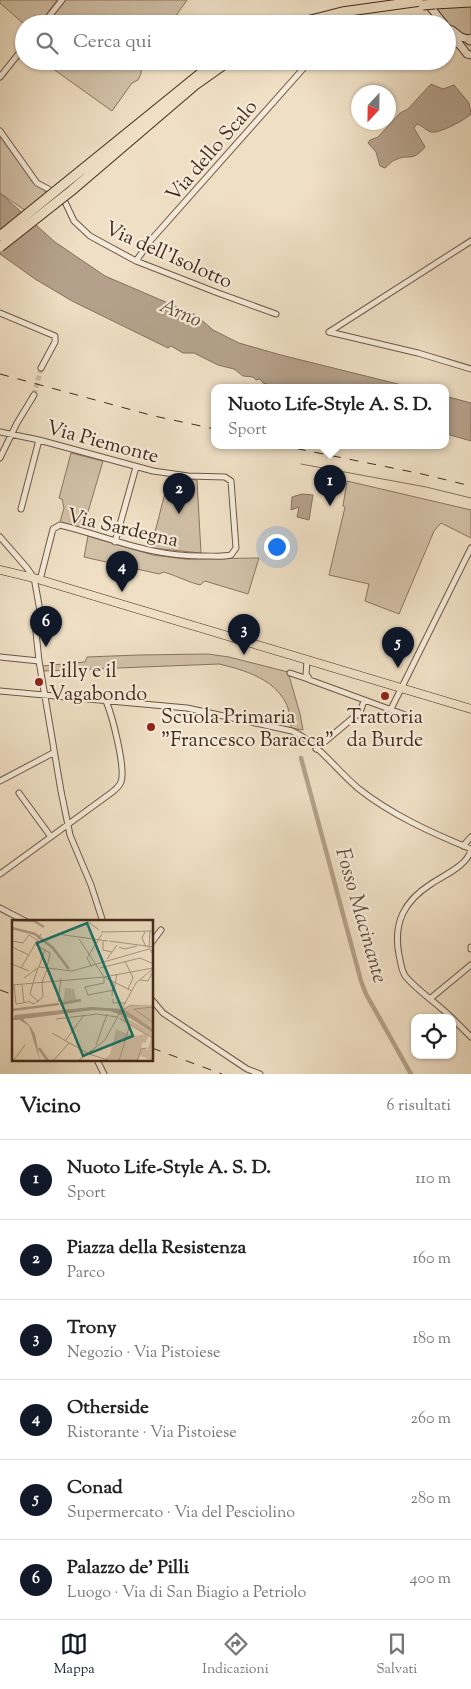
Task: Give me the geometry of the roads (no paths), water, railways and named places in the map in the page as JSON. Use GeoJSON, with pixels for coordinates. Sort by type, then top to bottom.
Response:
{"type":"FeatureCollection","features":[{"type":"Feature","properties":{"kind":"highway"},"geometry":{"type":"LineString","coordinates":[[330,15],[426,2],[459,0]]}},
{"type":"Feature","properties":{"kind":"highway"},"geometry":{"type":"LineString","coordinates":[[353,15],[426,2],[471,2]]}},
{"type":"Feature","properties":{"kind":"highway"},"geometry":{"type":"LineString","coordinates":[[0,236],[205,70]]}},
{"type":"Feature","properties":{"kind":"highway"},"geometry":{"type":"LineString","coordinates":[[0,247],[71,191],[195,85],[216,70]]}},
{"type":"Feature","properties":{"kind":"main road"},"geometry":{"type":"LineString","coordinates":[[0,570],[37,579],[471,711]]}},
{"type":"Feature","properties":{"kind":"street"},"geometry":{"type":"LineString","coordinates":[[50,15],[62,0]]}},
{"type":"Feature","properties":{"kind":"street"},"geometry":{"type":"LineString","coordinates":[[426,2],[437,15]]}},
{"type":"Feature","properties":{"kind":"street"},"geometry":{"type":"LineString","coordinates":[[456,34],[470,39]]}},
{"type":"Feature","properties":{"kind":"street"},"geometry":{"type":"LineString","coordinates":[[460,46],[470,39]]}},
{"type":"Feature","properties":{"kind":"street"},"geometry":{"type":"LineString","coordinates":[[456,40],[460,46]]}},
{"type":"Feature","properties":{"kind":"street"},"geometry":{"type":"LineString","coordinates":[[456,43],[470,56]]}},
{"type":"Feature","properties":{"kind":"street"},"geometry":{"type":"LineString","coordinates":[[0,77],[15,58]]}},
{"type":"Feature","properties":{"kind":"street","name":"Via dello Scalo"},"geometry":{"type":"LineString","coordinates":[[136,261],[151,240],[302,70]]}},
{"type":"Feature","properties":{"kind":"street"},"geometry":{"type":"LineString","coordinates":[[0,131],[37,183],[54,192]]}},
{"type":"Feature","properties":{"kind":"street","name":"Via dell'Isolotto"},"geometry":{"type":"LineString","coordinates":[[65,202],[74,221],[90,236],[136,261],[276,314]]}},
{"type":"Feature","properties":{"kind":"street"},"geometry":{"type":"LineString","coordinates":[[471,241],[328,331],[471,368]]}},
{"type":"Feature","properties":{"kind":"street"},"geometry":{"type":"LineString","coordinates":[[0,313],[55,336],[54,344],[41,368]]}},
{"type":"Feature","properties":{"kind":"street"},"geometry":{"type":"LineString","coordinates":[[0,458],[34,395]]}},
{"type":"Feature","properties":{"kind":"street","name":"Via Piemonte"},"geometry":{"type":"LineString","coordinates":[[0,432],[12,433],[136,467],[175,475],[229,478],[231,481],[236,548]]}},
{"type":"Feature","properties":{"kind":"street"},"geometry":{"type":"LineString","coordinates":[[21,509],[40,440]]}},
{"type":"Feature","properties":{"kind":"street"},"geometry":{"type":"LineString","coordinates":[[115,542],[136,467]]}},
{"type":"Feature","properties":{"kind":"street","name":"Via Sardegna"},"geometry":{"type":"LineString","coordinates":[[37,579],[53,529],[56,526],[62,525],[150,551],[186,556],[229,555],[236,548]]}},
{"type":"Feature","properties":{"kind":"street"},"geometry":{"type":"LineString","coordinates":[[0,537],[37,579],[40,613],[35,622],[43,695],[53,753],[70,835],[102,920]]}},
{"type":"Feature","properties":{"kind":"street"},"geometry":{"type":"LineString","coordinates":[[391,709],[404,690],[469,556],[471,548]]}},
{"type":"Feature","properties":{"kind":"street"},"geometry":{"type":"LineString","coordinates":[[0,658],[39,661]]}},
{"type":"Feature","properties":{"kind":"street"},"geometry":{"type":"LineString","coordinates":[[307,661],[306,674],[308,679]]}},
{"type":"Feature","properties":{"kind":"street"},"geometry":{"type":"LineString","coordinates":[[290,673],[419,720]]}},
{"type":"Feature","properties":{"kind":"street"},"geometry":{"type":"LineString","coordinates":[[0,691],[194,709],[292,730],[304,738],[355,786],[384,808],[471,849],[468,856],[457,867],[427,887],[410,902],[403,911],[399,922],[398,944],[402,971],[418,989],[448,1014]]}},
{"type":"Feature","properties":{"kind":"street"},"geometry":{"type":"LineString","coordinates":[[0,874],[111,793],[121,781],[114,722],[106,701]]}},
{"type":"Feature","properties":{"kind":"street"},"geometry":{"type":"LineString","coordinates":[[316,749],[360,712],[364,701]]}},
{"type":"Feature","properties":{"kind":"street"},"geometry":{"type":"LineString","coordinates":[[0,781],[53,753]]}},
{"type":"Feature","properties":{"kind":"street"},"geometry":{"type":"LineString","coordinates":[[19,793],[50,837]]}},
{"type":"Feature","properties":{"kind":"street"},"geometry":{"type":"LineString","coordinates":[[463,846],[471,837]]}},
{"type":"Feature","properties":{"kind":"street"},"geometry":{"type":"LineString","coordinates":[[0,908],[24,920]]}},
{"type":"Feature","properties":{"kind":"street"},"geometry":{"type":"LineString","coordinates":[[154,939],[161,930]]}},
{"type":"Feature","properties":{"kind":"street"},"geometry":{"type":"LineString","coordinates":[[430,998],[471,965]]}},
{"type":"Feature","properties":{"kind":"street"},"geometry":{"type":"LineString","coordinates":[[154,1002],[172,1020],[250,1070],[260,1074]]}},
{"type":"Feature","properties":{"kind":"street"},"geometry":{"type":"LineString","coordinates":[[456,1022],[471,1037]]}},
{"type":"Feature","properties":{"kind":"street"},"geometry":{"type":"LineString","coordinates":[[98,1062],[104,1074]]}},
{"type":"Feature","properties":{"kind":"water"},"geometry":{"type":"Polygon","coordinates":[[[431,84],[443,89],[454,85],[469,103],[471,114],[452,126],[435,132],[431,132],[417,124],[414,128],[425,147],[421,152],[417,155],[400,158],[385,168],[380,166],[376,152],[368,143],[370,140],[378,137],[384,130],[396,130],[396,117],[408,109],[431,84]]]}},
{"type":"Feature","properties":{"kind":"water","name":"Arno"},"geometry":{"type":"Polygon","coordinates":[[[0,193],[55,242],[105,276],[196,315],[213,330],[239,343],[398,384],[263,383],[260,379],[256,380],[253,377],[243,376],[234,369],[218,365],[194,353],[183,353],[171,346],[168,348],[72,301],[35,279],[0,254],[0,193]]]}},
{"type":"Feature","properties":{"kind":"water"},"geometry":{"type":"Polygon","coordinates":[[[449,397],[471,403],[471,441],[450,435],[449,397]]]}},
{"type":"Feature","properties":{"kind":"water"},"geometry":{"type":"Polygon","coordinates":[[[302,494],[313,495],[309,520],[297,517],[299,507],[291,510],[292,497],[302,494]]]}},
{"type":"Feature","properties":{"kind":"waterway"},"geometry":{"type":"LineString","coordinates":[[301,464],[426,487],[471,498]]}},
{"type":"Feature","properties":{"kind":"waterway","name":"Fosso Macinante"},"geometry":{"type":"LineString","coordinates":[[301,758],[361,981],[366,994],[411,1074]]}},
{"type":"Feature","properties":{"kind":"tunnel"},"geometry":{"type":"LineString","coordinates":[[34,395],[41,368]]}},
{"type":"Feature","properties":{"kind":"railway"},"geometry":{"type":"LineString","coordinates":[[0,374],[154,416],[211,428]]}},
{"type":"Feature","properties":{"kind":"railway"},"geometry":{"type":"LineString","coordinates":[[299,449],[471,486]]}},
{"type":"Feature","properties":{"kind":"railway"},"geometry":{"type":"LineString","coordinates":[[0,990],[12,994]]}},
{"type":"Feature","properties":{"kind":"railway"},"geometry":{"type":"LineString","coordinates":[[154,1049],[222,1074]]}},
{"type":"Feature","properties":{"kind":"place","name":"Nuoto Life-Style A. S. D."},"geometry":{"type":"Point","coordinates":[330,506]}},
{"type":"Feature","properties":{"kind":"place","name":"Piazza della Resistenza"},"geometry":{"type":"Point","coordinates":[179,514]}},
{"type":"Feature","properties":{"kind":"place","name":"Otherside"},"geometry":{"type":"Point","coordinates":[122,592]}},
{"type":"Feature","properties":{"kind":"place","name":"Palazzo de’ Pilli"},"geometry":{"type":"Point","coordinates":[46,647]}},
{"type":"Feature","properties":{"kind":"place","name":"Trony"},"geometry":{"type":"Point","coordinates":[244,655]}},
{"type":"Feature","properties":{"kind":"place","name":"Conad"},"geometry":{"type":"Point","coordinates":[398,668]}},
{"type":"Feature","properties":{"kind":"place","name":"Lilly e il Vagabondo"},"geometry":{"type":"Point","coordinates":[39,682]}},
{"type":"Feature","properties":{"kind":"place","name":"Trattoria da Burde"},"geometry":{"type":"Point","coordinates":[385,696]}},
{"type":"Feature","properties":{"kind":"place","name":"Scuola Primaria \"Francesco Baracca\""},"geometry":{"type":"Point","coordinates":[151,727]}}]}
